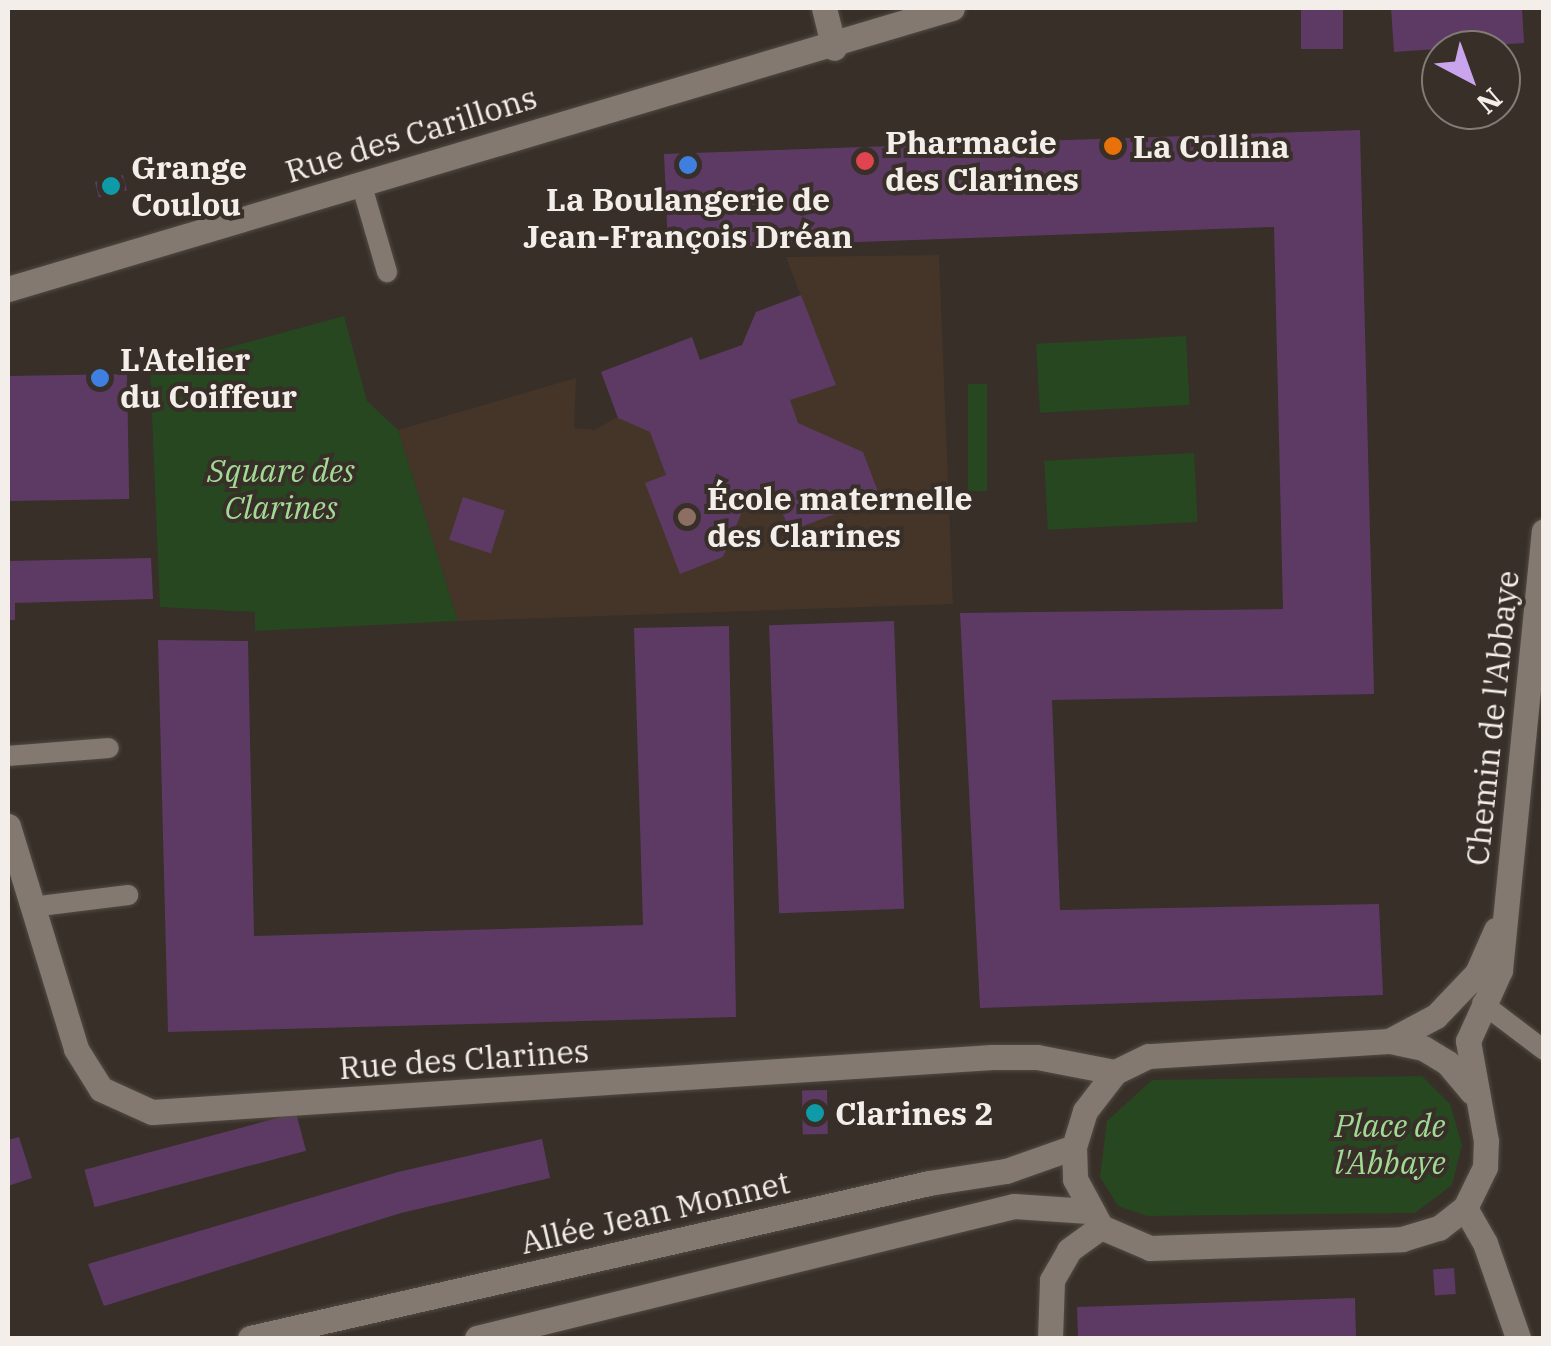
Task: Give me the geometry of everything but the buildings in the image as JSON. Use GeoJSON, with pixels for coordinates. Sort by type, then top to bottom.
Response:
{"type":"FeatureCollection","features":[{"type":"Feature","properties":{"kind":"street"},"geometry":{"type":"LineString","coordinates":[[824,8],[834,48]]}},
{"type":"Feature","properties":{"kind":"street","name":"Rue des Carillons"},"geometry":{"type":"LineString","coordinates":[[8,289],[834,48],[952,8]]}},
{"type":"Feature","properties":{"kind":"street","name":"Chemin de l'Abbaye"},"geometry":{"type":"LineString","coordinates":[[1465,1208],[1484,1167],[1482,1118],[1472,1092],[1468,1041],[1500,970],[1544,531]]}},
{"type":"Feature","properties":{"kind":"street","name":"Rue des Clarines"},"geometry":{"type":"LineString","coordinates":[[8,826],[76,1049],[101,1089],[152,1112],[992,1057],[1037,1057],[1115,1072]]}},
{"type":"Feature","properties":{"kind":"street","name":"Chemin de l'Abbaye"},"geometry":{"type":"LineString","coordinates":[[1389,1041],[1436,1016],[1477,974],[1504,911]]}},
{"type":"Feature","properties":{"kind":"street","name":"Chemin de l'Abbaye"},"geometry":{"type":"LineString","coordinates":[[1115,1072],[1148,1056],[1389,1041],[1436,1056],[1472,1092]]}},
{"type":"Feature","properties":{"kind":"street"},"geometry":{"type":"LineString","coordinates":[[1115,1072],[1085,1111],[1074,1147],[1075,1180],[1095,1219],[1118,1240],[1150,1248],[1402,1239],[1439,1228],[1465,1208],[1485,1243],[1518,1338]]}},
{"type":"Feature","properties":{"kind":"street","name":"Allée Jean Monnet"},"geometry":{"type":"LineString","coordinates":[[250,1338],[929,1183],[1006,1171],[1074,1147]]}},
{"type":"Feature","properties":{"kind":"street"},"geometry":{"type":"LineString","coordinates":[[478,1338],[1014,1206],[1095,1219]]}},
{"type":"Feature","properties":{"kind":"street"},"geometry":{"type":"LineString","coordinates":[[1050,1338],[1052,1280],[1069,1250],[1095,1219]]}},
{"type":"Feature","properties":{"kind":"lane"},"geometry":{"type":"LineString","coordinates":[[361,183],[387,272]]}},
{"type":"Feature","properties":{"kind":"lane"},"geometry":{"type":"LineString","coordinates":[[8,756],[109,748]]}},
{"type":"Feature","properties":{"kind":"lane"},"geometry":{"type":"LineString","coordinates":[[32,908],[128,896]]}},
{"type":"Feature","properties":{"kind":"lane"},"geometry":{"type":"LineString","coordinates":[[1482,1003],[1544,1050]]}},
{"type":"Feature","properties":{"kind":"shaded area","name":"École maternelle des Clarines"},"geometry":{"type":"Polygon","coordinates":[[[939,255],[953,604],[458,621],[398,430],[576,378],[574,428],[594,430],[618,417],[692,337],[700,360],[742,345],[756,312],[801,296],[786,257],[939,255]]]}},
{"type":"Feature","properties":{"kind":"green space","name":"Square des Clarines"},"geometry":{"type":"Polygon","coordinates":[[[344,316],[367,401],[398,430],[458,621],[255,631],[255,612],[160,607],[150,369],[344,316]]]}},
{"type":"Feature","properties":{"kind":"green space"},"geometry":{"type":"Polygon","coordinates":[[[1186,336],[1190,405],[1040,413],[1036,344],[1186,336]]]}},
{"type":"Feature","properties":{"kind":"green space"},"geometry":{"type":"Polygon","coordinates":[[[968,384],[987,384],[987,491],[968,491],[968,384]]]}},
{"type":"Feature","properties":{"kind":"green space"},"geometry":{"type":"Polygon","coordinates":[[[1194,453],[1198,522],[1048,530],[1044,461],[1194,453]]]}},
{"type":"Feature","properties":{"kind":"green space","name":"Place de l'Abbaye"},"geometry":{"type":"Polygon","coordinates":[[[1422,1076],[1450,1104],[1462,1145],[1452,1185],[1415,1213],[1147,1216],[1118,1206],[1100,1177],[1107,1121],[1152,1080],[1422,1076]]]}},
{"type":"Feature","properties":{"kind":"place","name":"La Collina"},"geometry":{"type":"Point","coordinates":[1113,146]}},
{"type":"Feature","properties":{"kind":"place","name":"Pharmacie des Clarines"},"geometry":{"type":"Point","coordinates":[865,161]}},
{"type":"Feature","properties":{"kind":"place","name":"La Boulangerie de Jean-François Dréan"},"geometry":{"type":"Point","coordinates":[688,165]}},
{"type":"Feature","properties":{"kind":"place","name":"Grange Coulou"},"geometry":{"type":"Point","coordinates":[111,186]}},
{"type":"Feature","properties":{"kind":"place","name":"L'Atelier du Coiffeur"},"geometry":{"type":"Point","coordinates":[100,378]}},
{"type":"Feature","properties":{"kind":"place","name":"École maternelle des Clarines"},"geometry":{"type":"Point","coordinates":[687,517]}},
{"type":"Feature","properties":{"kind":"place","name":"Clarines 2"},"geometry":{"type":"Point","coordinates":[815,1113]}}]}
